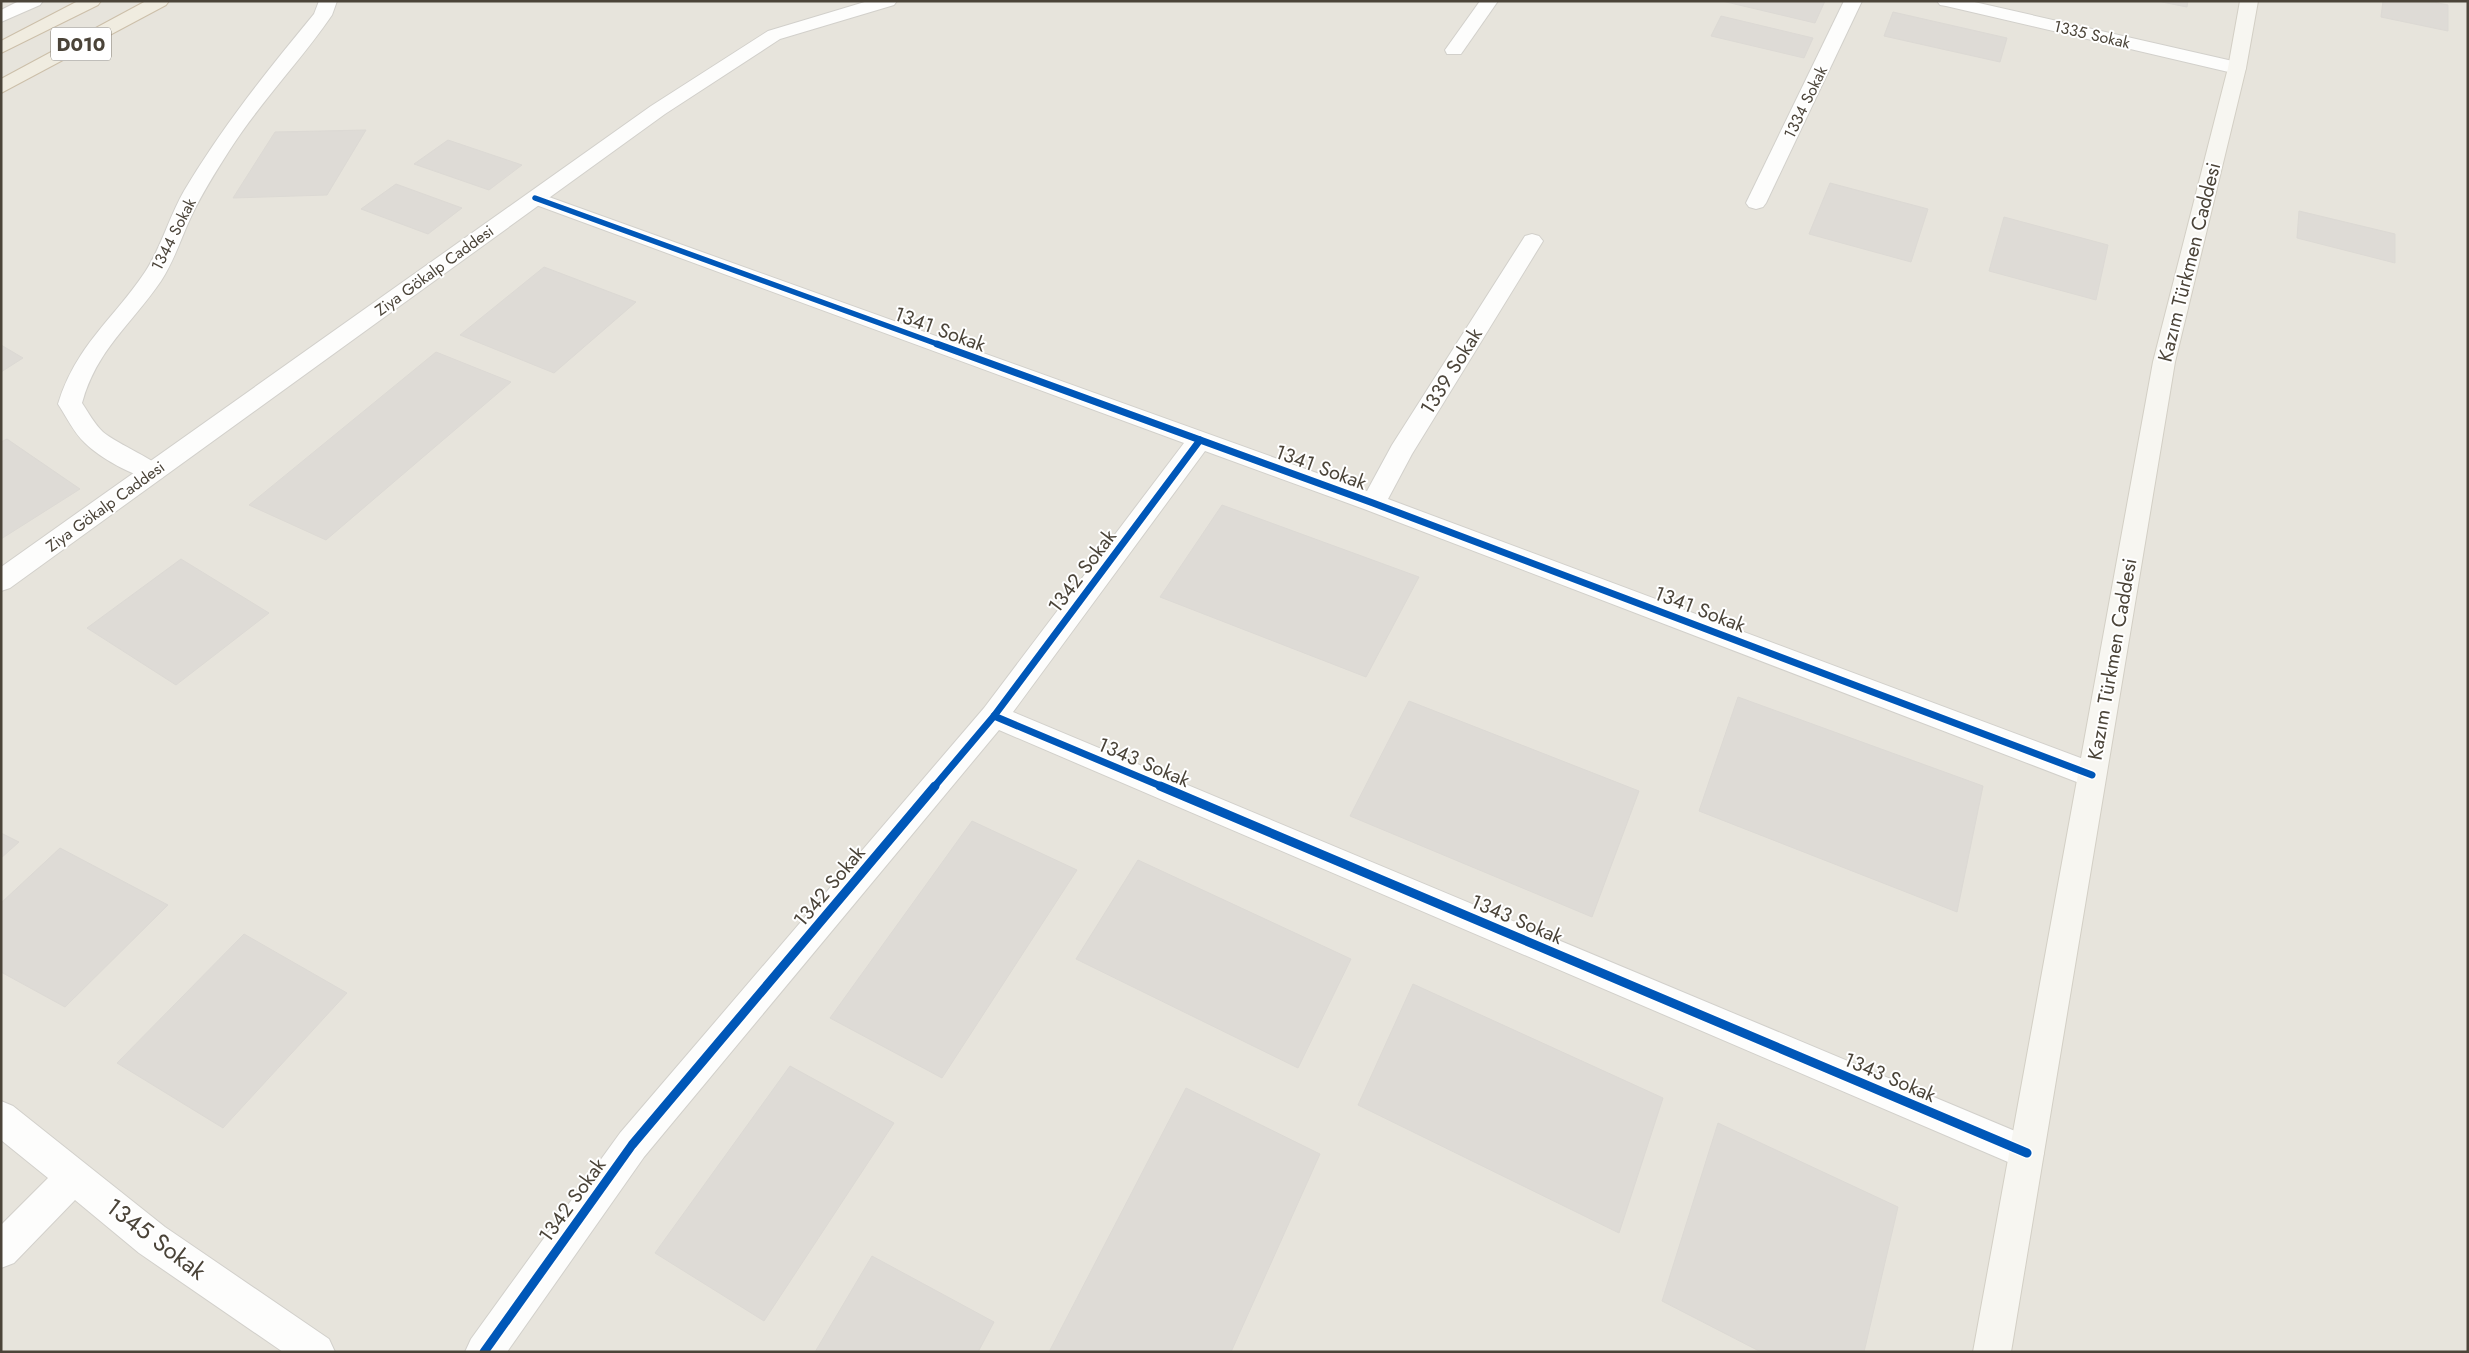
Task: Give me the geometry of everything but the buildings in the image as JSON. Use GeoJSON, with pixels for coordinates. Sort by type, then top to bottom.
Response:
{"type":"FeatureCollection","features":[{"type":"Feature","properties":{"kind":"highway","name":"D010"},"geometry":{"type":"LineString","coordinates":[[1,48],[92,1]]}},
{"type":"Feature","properties":{"kind":"highway","name":"D010"},"geometry":{"type":"LineString","coordinates":[[1,87],[160,1]]}},
{"type":"Feature","properties":{"kind":"main road","name":"Kazım Türkmen Caddesi"},"geometry":{"type":"LineString","coordinates":[[1992,1352],[2164,362],[2237,68],[2249,1]]}},
{"type":"Feature","properties":{"kind":"street"},"geometry":{"type":"LineString","coordinates":[[1,17],[34,1]]}},
{"type":"Feature","properties":{"kind":"street","name":"1344 Sokak"},"geometry":{"type":"LineString","coordinates":[[153,472],[122,457],[93,437],[70,404],[74,383],[97,344],[134,301],[164,259],[173,232],[208,169],[261,91],[322,15],[328,1]]}},
{"type":"Feature","properties":{"kind":"street","name":"Ziya Gökalp Caddesi"},"geometry":{"type":"LineString","coordinates":[[1,581],[658,110],[774,35],[888,1]]}},
{"type":"Feature","properties":{"kind":"street"},"geometry":{"type":"LineString","coordinates":[[1454,50],[1489,1]]}},
{"type":"Feature","properties":{"kind":"street","name":"1334 Sokak"},"geometry":{"type":"LineString","coordinates":[[1756,204],[1853,1]]}},
{"type":"Feature","properties":{"kind":"street","name":"1335 Sokak"},"geometry":{"type":"LineString","coordinates":[[1946,1],[2237,68]]}},
{"type":"Feature","properties":{"kind":"street","name":"1341 Sokak"},"geometry":{"type":"LineString","coordinates":[[535,198],[1373,503],[2092,775]]}},
{"type":"Feature","properties":{"kind":"street","name":"1339 Sokak"},"geometry":{"type":"LineString","coordinates":[[1373,503],[1446,378],[1532,241]]}},
{"type":"Feature","properties":{"kind":"street","name":"1342 Sokak"},"geometry":{"type":"LineString","coordinates":[[484,1352],[632,1145],[994,716],[1200,440]]}},
{"type":"Feature","properties":{"kind":"street","name":"1343 Sokak"},"geometry":{"type":"LineString","coordinates":[[994,716],[2027,1153]]}},
{"type":"Feature","properties":{"kind":"street","name":"1345 Sokak"},"geometry":{"type":"LineString","coordinates":[[1,1118],[152,1240],[316,1352]]}},
{"type":"Feature","properties":{"kind":"street"},"geometry":{"type":"LineString","coordinates":[[1,1250],[74,1177]]}},
{"type":"Feature","properties":{"kind":"shaded area"},"geometry":{"type":"Polygon","coordinates":[[[1,1],[2468,1],[2468,1352],[1,1352],[1,1]]]}},
{"type":"Feature","properties":{"kind":"cycle path"},"geometry":{"type":"LineString","coordinates":[[535,198],[1373,503],[2092,775]]}},
{"type":"Feature","properties":{"kind":"cycle path"},"geometry":{"type":"LineString","coordinates":[[484,1352],[632,1145],[994,716],[1200,440]]}},
{"type":"Feature","properties":{"kind":"cycle path"},"geometry":{"type":"LineString","coordinates":[[994,716],[2027,1153]]}}]}
